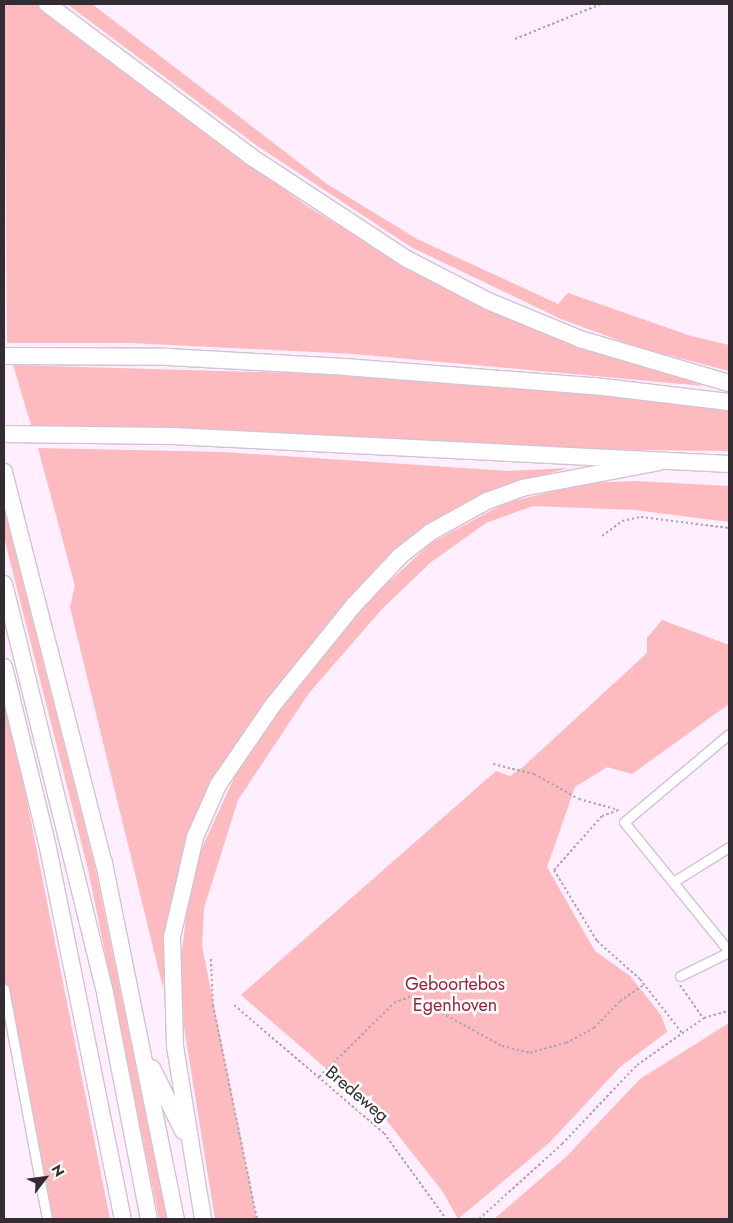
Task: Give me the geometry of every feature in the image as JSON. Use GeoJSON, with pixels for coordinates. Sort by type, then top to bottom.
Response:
{"type":"FeatureCollection","features":[{"type":"Feature","properties":{"kind":"highway"},"geometry":{"type":"LineString","coordinates":[[47,4],[285,181],[407,258],[564,333],[729,383]]}},
{"type":"Feature","properties":{"kind":"highway"},"geometry":{"type":"LineString","coordinates":[[4,356],[168,357],[344,367],[594,386],[729,402]]}},
{"type":"Feature","properties":{"kind":"highway"},"geometry":{"type":"LineString","coordinates":[[4,434],[173,436],[492,455],[644,457],[659,462]]}},
{"type":"Feature","properties":{"kind":"highway"},"geometry":{"type":"LineString","coordinates":[[203,1219],[175,1046],[172,937],[195,837],[241,748],[354,605],[400,556],[429,533],[487,501],[522,488],[659,462],[729,464]]}},
{"type":"Feature","properties":{"kind":"highway"},"geometry":{"type":"LineString","coordinates":[[4,472],[104,863],[145,1054],[176,1219]]}},
{"type":"Feature","properties":{"kind":"highway"},"geometry":{"type":"LineString","coordinates":[[4,584],[105,992],[148,1219]]}},
{"type":"Feature","properties":{"kind":"highway"},"geometry":{"type":"LineString","coordinates":[[4,667],[48,848],[123,1219]]}},
{"type":"Feature","properties":{"kind":"highway"},"geometry":{"type":"LineString","coordinates":[[145,1054],[172,1104],[192,1159]]}},
{"type":"Feature","properties":{"kind":"street"},"geometry":{"type":"LineString","coordinates":[[680,976],[729,952],[624,822],[729,734]]}},
{"type":"Feature","properties":{"kind":"street"},"geometry":{"type":"LineString","coordinates":[[673,882],[729,847]]}},
{"type":"Feature","properties":{"kind":"street"},"geometry":{"type":"LineString","coordinates":[[4,989],[47,1219]]}},
{"type":"Feature","properties":{"kind":"path"},"geometry":{"type":"LineString","coordinates":[[516,39],[601,4]]}},
{"type":"Feature","properties":{"kind":"path"},"geometry":{"type":"LineString","coordinates":[[602,536],[622,521],[641,516],[729,528]]}},
{"type":"Feature","properties":{"kind":"path"},"geometry":{"type":"LineString","coordinates":[[493,764],[534,774],[579,799],[632,816]]}},
{"type":"Feature","properties":{"kind":"path"},"geometry":{"type":"LineString","coordinates":[[618,810],[602,816],[554,870],[597,941],[644,985],[682,1033]]}},
{"type":"Feature","properties":{"kind":"path"},"geometry":{"type":"LineString","coordinates":[[211,959],[213,1005],[257,1219]]}},
{"type":"Feature","properties":{"kind":"path"},"geometry":{"type":"LineString","coordinates":[[680,976],[676,979],[704,1018]]}},
{"type":"Feature","properties":{"kind":"path"},"geometry":{"type":"LineString","coordinates":[[319,1077],[394,1003],[410,996],[502,1046],[530,1053],[566,1044],[594,1028],[620,1001],[644,985]]}},
{"type":"Feature","properties":{"kind":"path","name":"Bredeweg"},"geometry":{"type":"LineString","coordinates":[[234,1005],[384,1133],[446,1219]]}},
{"type":"Feature","properties":{"kind":"path"},"geometry":{"type":"LineString","coordinates":[[479,1219],[562,1144],[637,1065],[704,1018],[729,1010]]}},
{"type":"Feature","properties":{"kind":"green space"},"geometry":{"type":"Polygon","coordinates":[[[4,4],[37,4],[202,130],[307,206],[379,250],[543,332],[704,386],[354,354],[130,343],[7,343],[4,4]]]}},
{"type":"Feature","properties":{"kind":"green space"},"geometry":{"type":"Polygon","coordinates":[[[67,4],[92,4],[327,184],[417,239],[558,304],[568,293],[691,336],[729,345],[729,371],[637,347],[561,319],[411,247],[256,145],[67,4]]]}},
{"type":"Feature","properties":{"kind":"green space"},"geometry":{"type":"Polygon","coordinates":[[[13,365],[330,374],[642,398],[729,408],[729,451],[556,449],[32,428],[13,365]]]}},
{"type":"Feature","properties":{"kind":"green space"},"geometry":{"type":"Polygon","coordinates":[[[38,448],[224,452],[508,471],[568,468],[498,488],[437,519],[376,568],[339,611],[224,763],[167,943],[163,988],[70,607],[75,586],[38,448]]]}},
{"type":"Feature","properties":{"kind":"green space"},"geometry":{"type":"Polygon","coordinates":[[[635,481],[729,486],[729,522],[635,510],[533,506],[486,523],[430,563],[382,609],[309,693],[238,800],[204,908],[202,946],[257,1219],[215,1219],[184,1027],[181,961],[188,899],[202,848],[240,765],[267,724],[368,601],[431,543],[505,503],[588,483],[635,481]]]}},
{"type":"Feature","properties":{"kind":"green space"},"geometry":{"type":"Polygon","coordinates":[[[4,509],[95,867],[167,1219],[159,1219],[88,869],[4,537],[4,509]]]}},
{"type":"Feature","properties":{"kind":"green space","name":"Geboortebos Egenhoven"},"geometry":{"type":"Polygon","coordinates":[[[662,620],[729,645],[729,704],[632,774],[607,767],[575,787],[547,867],[595,951],[630,976],[661,1015],[667,1032],[620,1067],[550,1142],[458,1219],[443,1192],[387,1121],[241,995],[496,771],[510,776],[523,767],[647,653],[647,638],[662,620]]]}},
{"type":"Feature","properties":{"kind":"green space"},"geometry":{"type":"Polygon","coordinates":[[[4,702],[18,756],[110,1219],[50,1219],[4,977],[4,702]]]}},
{"type":"Feature","properties":{"kind":"green space"},"geometry":{"type":"Polygon","coordinates":[[[729,1023],[729,1219],[494,1219],[566,1157],[640,1079],[729,1023]]]}}]}
